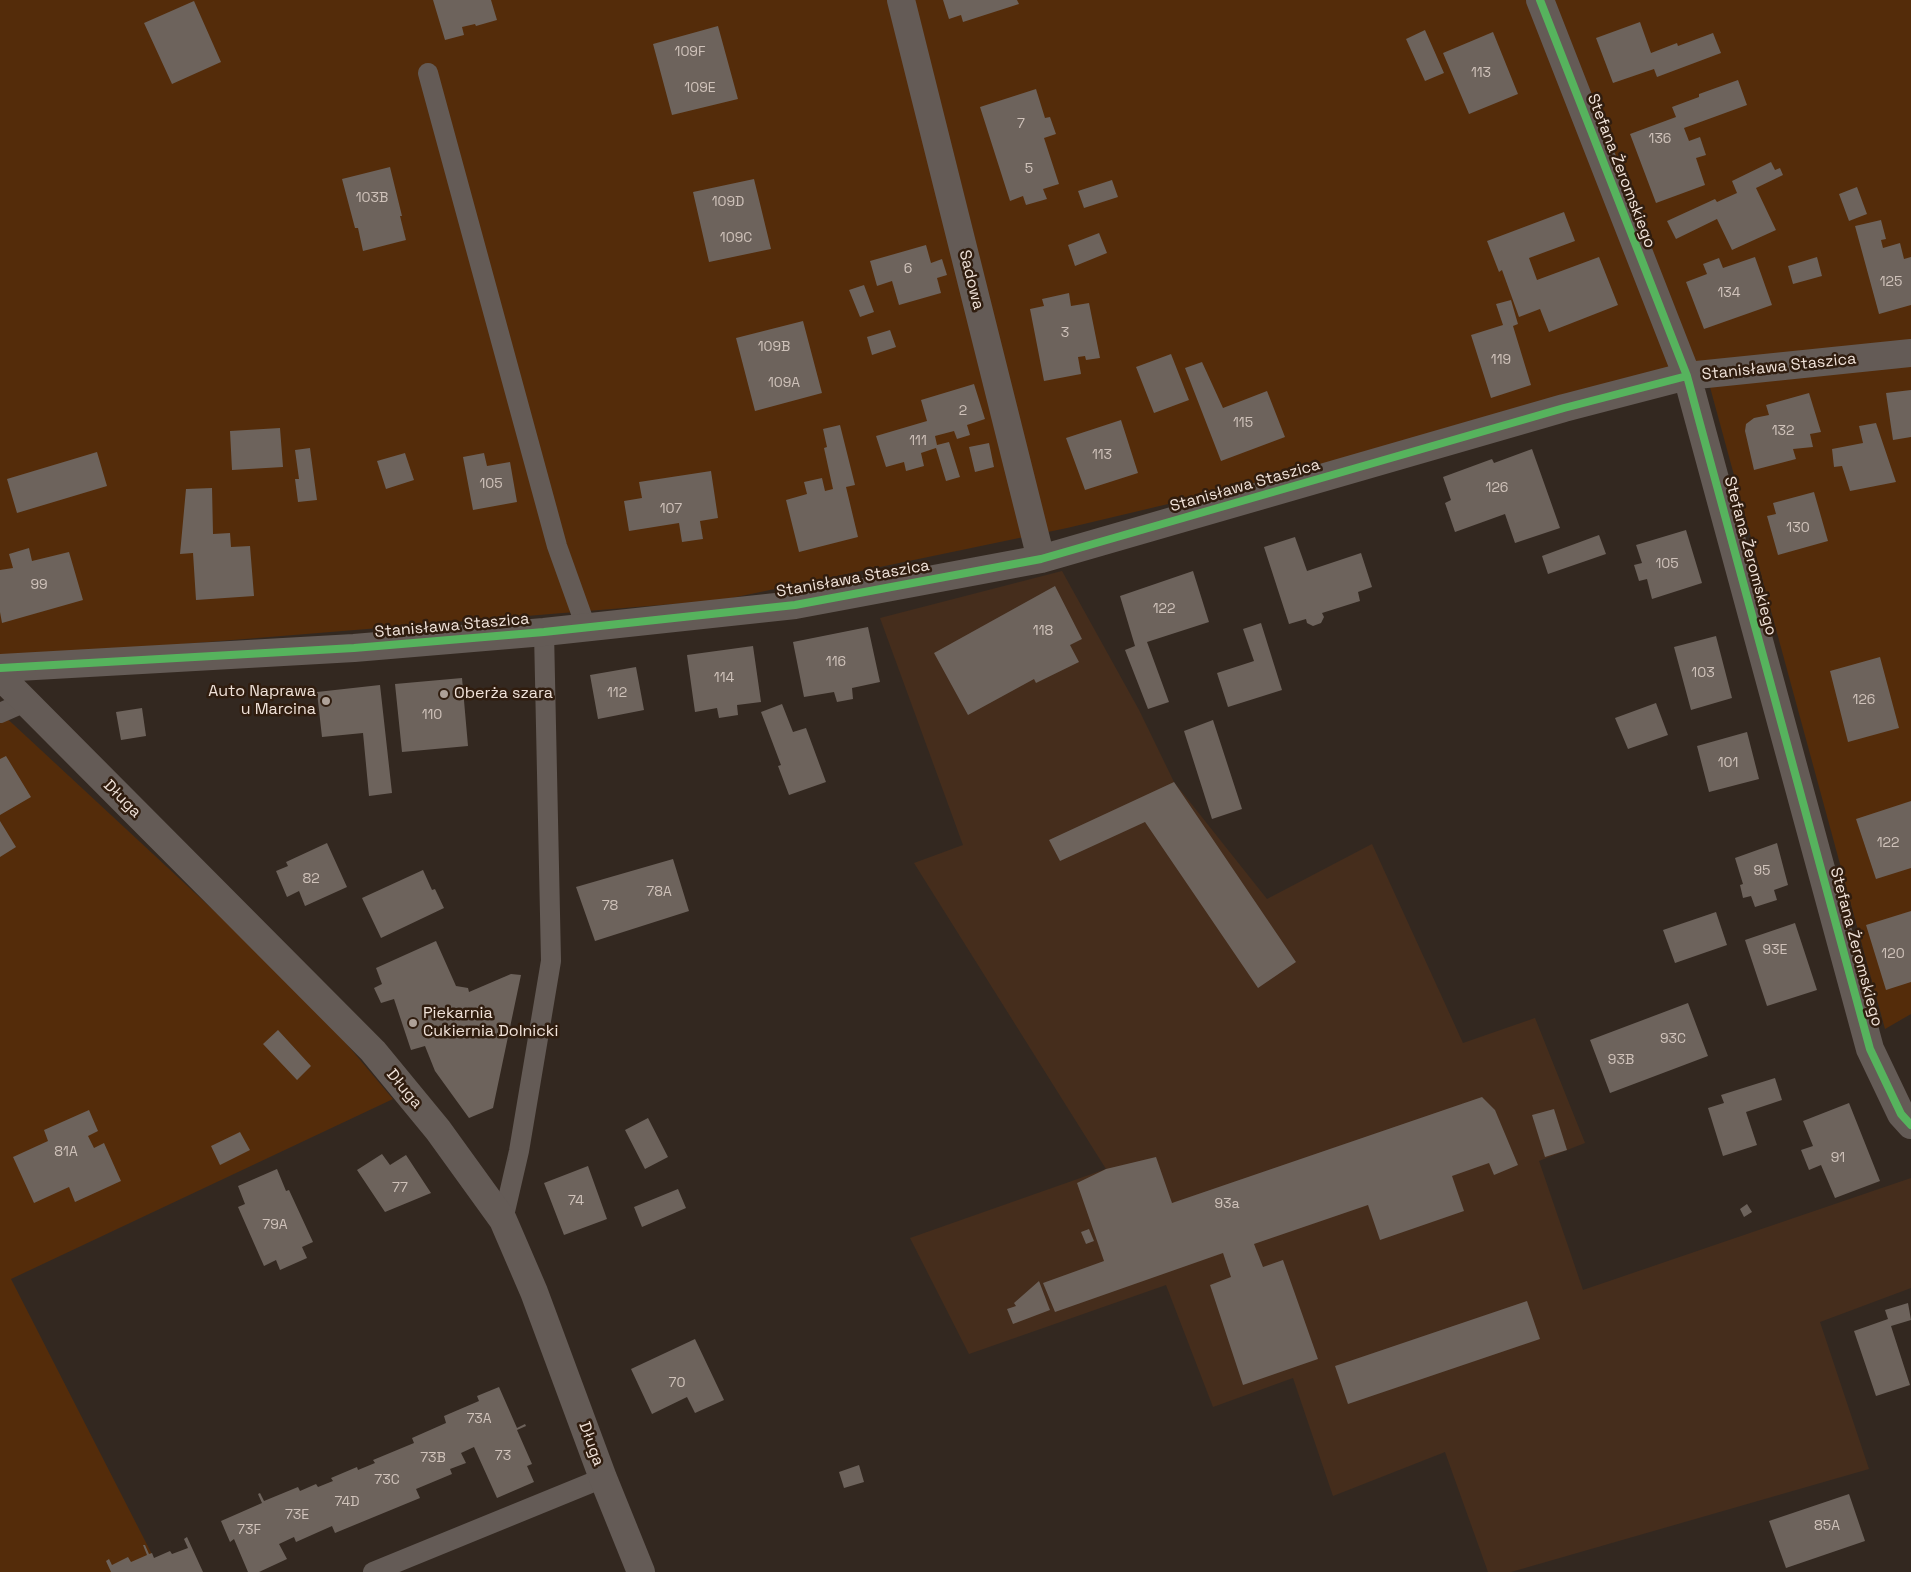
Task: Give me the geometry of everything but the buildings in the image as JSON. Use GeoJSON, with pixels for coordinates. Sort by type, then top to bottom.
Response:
{"type":"FeatureCollection","features":[{"type":"Feature","properties":{"kind":"street","name":"Sadowa"},"geometry":{"type":"LineString","coordinates":[[901,0],[1041,559]]}},
{"type":"Feature","properties":{"kind":"street","name":"Stefana Żeromskiego"},"geometry":{"type":"LineString","coordinates":[[1540,0],[1687,376],[1870,1049],[1901,1114],[1911,1125]]}},
{"type":"Feature","properties":{"kind":"street","name":"Stanisława Staszica"},"geometry":{"type":"LineString","coordinates":[[0,668],[335,649],[544,632],[795,605],[1041,559],[1564,408],[1687,376],[1911,353]]}},
{"type":"Feature","properties":{"kind":"street","name":"Długa"},"geometry":{"type":"LineString","coordinates":[[0,676],[373,1051],[438,1130],[503,1220],[534,1292],[603,1478],[642,1572]]}},
{"type":"Feature","properties":{"kind":"lane"},"geometry":{"type":"LineString","coordinates":[[428,74],[557,546],[586,627]]}},
{"type":"Feature","properties":{"kind":"lane"},"geometry":{"type":"LineString","coordinates":[[503,1220],[519,1151],[551,960],[544,632]]}},
{"type":"Feature","properties":{"kind":"lane"},"geometry":{"type":"LineString","coordinates":[[0,713],[25,702]]}},
{"type":"Feature","properties":{"kind":"lane"},"geometry":{"type":"LineString","coordinates":[[374,1572],[603,1478]]}},
{"type":"Feature","properties":{"kind":"shaded area"},"geometry":{"type":"Polygon","coordinates":[[[0,0],[1911,0],[1911,1014],[1885,1029],[1707,376],[1067,528],[722,600],[0,659],[0,0]]]}},
{"type":"Feature","properties":{"kind":"shaded area"},"geometry":{"type":"Polygon","coordinates":[[[1062,571],[1139,710],[1174,782],[1267,899],[1372,844],[1463,1043],[1535,1018],[1585,1143],[1539,1161],[1583,1290],[1911,1178],[1911,1288],[1820,1322],[1869,1469],[1511,1572],[1488,1572],[1445,1452],[1333,1496],[1293,1378],[1213,1407],[1166,1285],[969,1354],[910,1238],[1106,1169],[914,863],[963,845],[880,618],[1062,571]]]}},
{"type":"Feature","properties":{"kind":"shaded area"},"geometry":{"type":"Polygon","coordinates":[[[0,712],[307,997],[393,1099],[11,1279],[161,1572],[0,1572],[0,712]]]}},
{"type":"Feature","properties":{"kind":"cycle path"},"geometry":{"type":"LineString","coordinates":[[1540,0],[1687,376],[1870,1049],[1901,1114],[1911,1125]]}},
{"type":"Feature","properties":{"kind":"cycle path"},"geometry":{"type":"LineString","coordinates":[[0,668],[354,648],[544,632],[795,605],[1041,559],[1564,408],[1687,376]]}},
{"type":"Feature","properties":{"kind":"place","name":"Oberża szara"},"geometry":{"type":"Point","coordinates":[444,694]}},
{"type":"Feature","properties":{"kind":"place","name":"Auto Naprawa u Marcina"},"geometry":{"type":"Point","coordinates":[326,701]}},
{"type":"Feature","properties":{"kind":"place","name":"Piekarnia Cukiernia Dolnicki"},"geometry":{"type":"Point","coordinates":[413,1023]}}]}
